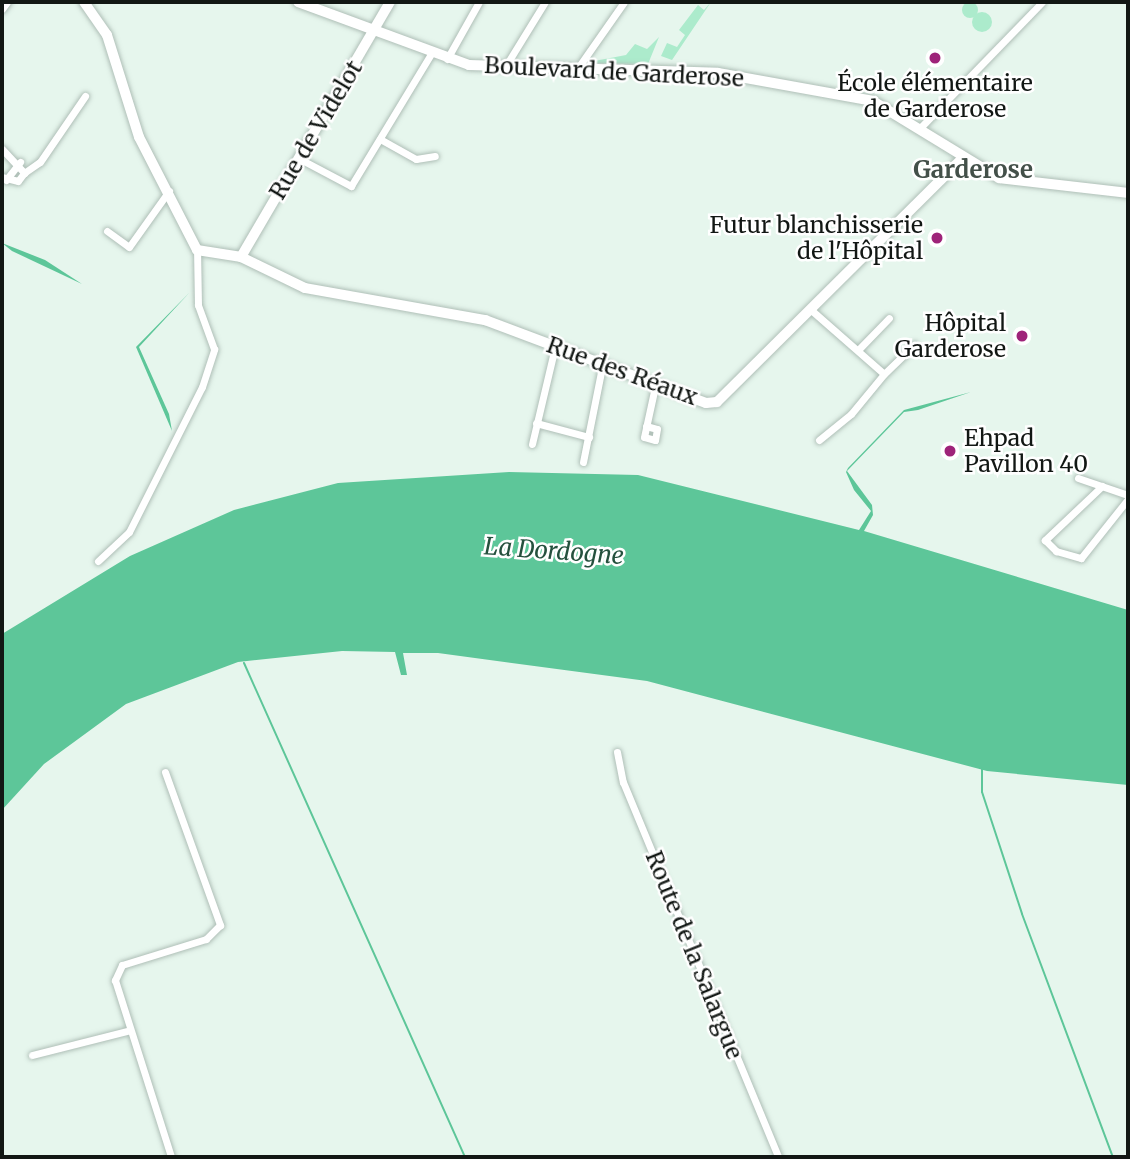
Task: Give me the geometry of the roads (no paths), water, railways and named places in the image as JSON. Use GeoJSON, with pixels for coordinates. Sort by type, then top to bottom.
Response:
{"type":"FeatureCollection","features":[{"type":"Feature","properties":{"kind":"street"},"geometry":{"type":"LineString","coordinates":[[2,9],[7,2]]}},
{"type":"Feature","properties":{"kind":"street"},"geometry":{"type":"LineString","coordinates":[[84,2],[107,35],[139,137],[169,190],[197,250],[198,305],[214,349],[202,387],[129,533],[98,561]]}},
{"type":"Feature","properties":{"kind":"street","name":"Boulevard de Garderose"},"geometry":{"type":"LineString","coordinates":[[298,2],[373,33],[447,59],[575,72],[702,72],[786,83],[877,102],[920,128],[961,160],[1020,183],[1128,193]]}},
{"type":"Feature","properties":{"kind":"street","name":"Rue de Videlot"},"geometry":{"type":"LineString","coordinates":[[241,257],[390,2]]}},
{"type":"Feature","properties":{"kind":"street"},"geometry":{"type":"LineString","coordinates":[[447,59],[479,2]]}},
{"type":"Feature","properties":{"kind":"street"},"geometry":{"type":"LineString","coordinates":[[505,67],[545,2]]}},
{"type":"Feature","properties":{"kind":"street"},"geometry":{"type":"LineString","coordinates":[[575,72],[624,2]]}},
{"type":"Feature","properties":{"kind":"street"},"geometry":{"type":"LineString","coordinates":[[920,128],[1042,2]]}},
{"type":"Feature","properties":{"kind":"street"},"geometry":{"type":"LineString","coordinates":[[300,159],[351,186],[431,54]]}},
{"type":"Feature","properties":{"kind":"street"},"geometry":{"type":"LineString","coordinates":[[4,178],[18,181],[24,173],[40,162],[85,96]]}},
{"type":"Feature","properties":{"kind":"street"},"geometry":{"type":"LineString","coordinates":[[380,139],[416,159],[435,156]]}},
{"type":"Feature","properties":{"kind":"street"},"geometry":{"type":"LineString","coordinates":[[2,149],[20,162],[24,173]]}},
{"type":"Feature","properties":{"kind":"street","name":"Rue des Réaux"},"geometry":{"type":"LineString","coordinates":[[197,250],[241,257],[305,288],[485,320],[717,402],[961,160]]}},
{"type":"Feature","properties":{"kind":"street"},"geometry":{"type":"LineString","coordinates":[[4,178],[20,162]]}},
{"type":"Feature","properties":{"kind":"street"},"geometry":{"type":"LineString","coordinates":[[107,230],[129,247],[169,190]]}},
{"type":"Feature","properties":{"kind":"street"},"geometry":{"type":"LineString","coordinates":[[810,309],[847,347],[859,349],[884,374]]}},
{"type":"Feature","properties":{"kind":"street"},"geometry":{"type":"LineString","coordinates":[[859,349],[889,318]]}},
{"type":"Feature","properties":{"kind":"street"},"geometry":{"type":"LineString","coordinates":[[819,440],[851,414],[884,374],[914,345]]}},
{"type":"Feature","properties":{"kind":"street"},"geometry":{"type":"LineString","coordinates":[[532,444],[555,346]]}},
{"type":"Feature","properties":{"kind":"street"},"geometry":{"type":"LineString","coordinates":[[583,462],[603,362]]}},
{"type":"Feature","properties":{"kind":"street"},"geometry":{"type":"LineString","coordinates":[[646,426],[656,381]]}},
{"type":"Feature","properties":{"kind":"street"},"geometry":{"type":"LineString","coordinates":[[536,423],[589,437]]}},
{"type":"Feature","properties":{"kind":"street"},"geometry":{"type":"LineString","coordinates":[[1078,478],[1102,486],[1128,497],[1082,558],[1056,551],[1045,540],[1102,486]]}},
{"type":"Feature","properties":{"kind":"street","name":"Route de la Salargue"},"geometry":{"type":"LineString","coordinates":[[617,752],[623,782],[778,1157]]}},
{"type":"Feature","properties":{"kind":"street"},"geometry":{"type":"LineString","coordinates":[[165,772],[220,925],[206,939],[118,968],[127,1031],[171,1157]]}},
{"type":"Feature","properties":{"kind":"street"},"geometry":{"type":"LineString","coordinates":[[32,1055],[127,1031]]}},
{"type":"Feature","properties":{"kind":"water"},"geometry":{"type":"Polygon","coordinates":[[[2,243],[45,260],[82,284],[12,251],[2,243]]]}},
{"type":"Feature","properties":{"kind":"water"},"geometry":{"type":"Polygon","coordinates":[[[190,292],[139,347],[169,414],[172,431],[136,347],[190,292]]]}},
{"type":"Feature","properties":{"kind":"water","name":"La Dordogne"},"geometry":{"type":"Polygon","coordinates":[[[971,392],[904,412],[847,471],[872,505],[873,515],[864,531],[1128,610],[1128,785],[987,771],[647,681],[438,653],[403,653],[407,675],[401,675],[395,652],[342,651],[238,662],[126,704],[44,764],[2,810],[2,634],[130,556],[234,510],[338,483],[509,472],[638,475],[859,530],[871,511],[854,490],[846,472],[848,468],[904,410],[971,392]]]}},
{"type":"Feature","properties":{"kind":"waterway"},"geometry":{"type":"LineString","coordinates":[[244,663],[465,1157]]}},
{"type":"Feature","properties":{"kind":"waterway"},"geometry":{"type":"LineString","coordinates":[[982,768],[982,792],[1022,914],[1113,1157]]}},
{"type":"Feature","properties":{"kind":"place","name":"École élémentaire de Garderose"},"geometry":{"type":"Point","coordinates":[935,58]}},
{"type":"Feature","properties":{"kind":"place","name":"Futur blanchisserie de l'Hôpital"},"geometry":{"type":"Point","coordinates":[937,238]}},
{"type":"Feature","properties":{"kind":"place","name":"Hôpital Garderose"},"geometry":{"type":"Point","coordinates":[1022,336]}},
{"type":"Feature","properties":{"kind":"place","name":"Ehpad Pavillon 40"},"geometry":{"type":"Point","coordinates":[950,451]}},
{"type":"Feature","properties":{"kind":"district","name":"Garderose"},"geometry":{"type":"Point","coordinates":[973,170]}}]}
